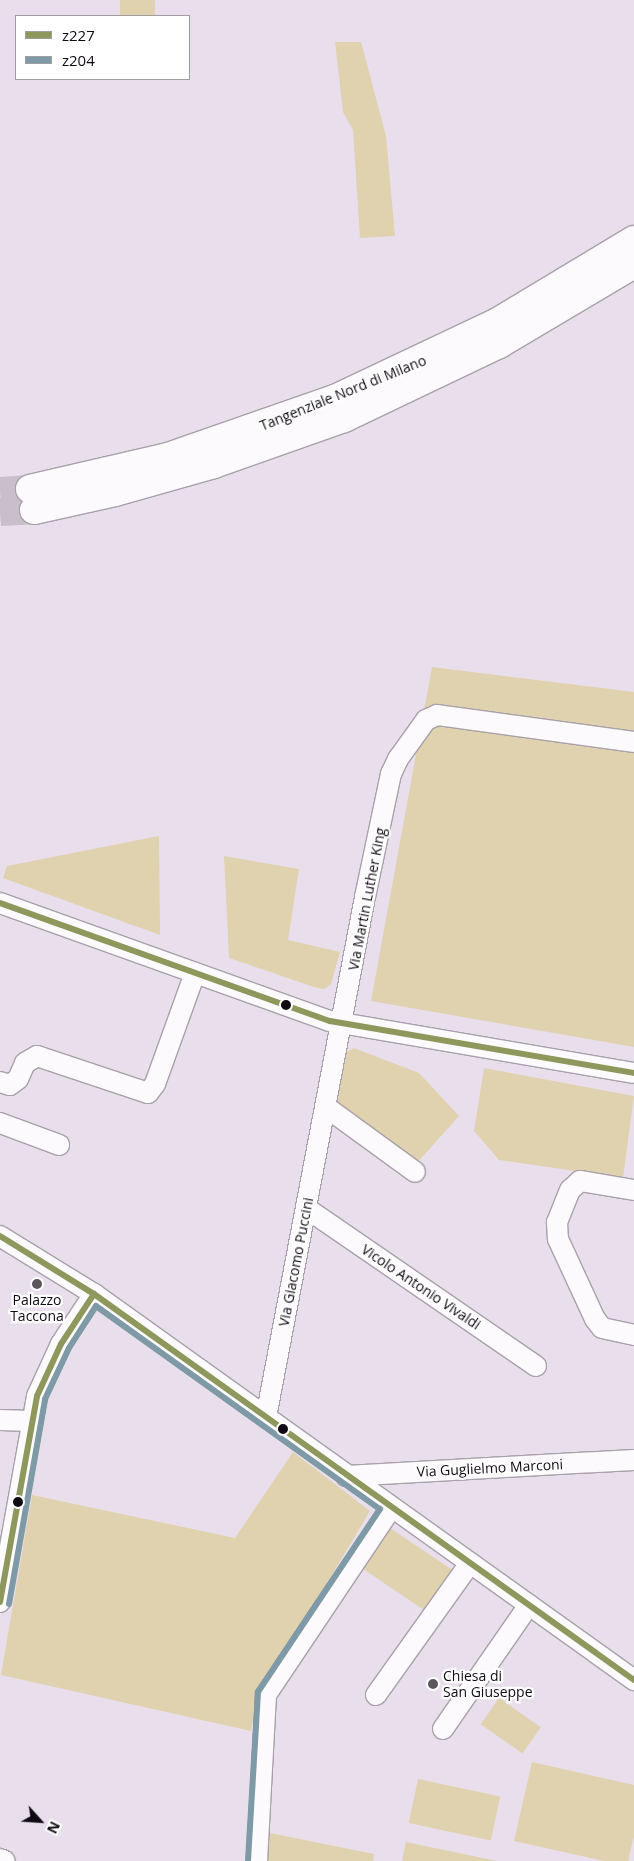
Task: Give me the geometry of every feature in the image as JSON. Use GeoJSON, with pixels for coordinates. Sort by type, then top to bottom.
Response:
{"type":"FeatureCollection","features":[{"type":"Feature","properties":{"kind":"highway","name":"Tangenziale Nord di Milano"},"geometry":{"type":"LineString","coordinates":[[634,240],[496,324],[343,396],[260,427],[32,499],[115,492],[214,464],[352,414],[499,344],[634,264]]}},
{"type":"Feature","properties":{"kind":"street","name":"Via Martin Luther King"},"geometry":{"type":"LineString","coordinates":[[341,1024],[391,774],[398,759],[426,720],[437,715],[634,742]]}},
{"type":"Feature","properties":{"kind":"street"},"geometry":{"type":"LineString","coordinates":[[0,903],[341,1024],[634,1074]]}},
{"type":"Feature","properties":{"kind":"street"},"geometry":{"type":"LineString","coordinates":[[0,1082],[10,1085],[18,1079],[25,1063],[36,1056],[148,1093],[156,1084],[195,973]]}},
{"type":"Feature","properties":{"kind":"street","name":"Via Giacomo Puccini"},"geometry":{"type":"LineString","coordinates":[[266,1417],[341,1024]]}},
{"type":"Feature","properties":{"kind":"street"},"geometry":{"type":"LineString","coordinates":[[326,1108],[415,1172]]}},
{"type":"Feature","properties":{"kind":"street"},"geometry":{"type":"LineString","coordinates":[[0,1123],[60,1145]]}},
{"type":"Feature","properties":{"kind":"street"},"geometry":{"type":"LineString","coordinates":[[634,1189],[580,1181],[570,1190],[557,1222],[558,1239],[595,1319],[602,1328],[634,1335]]}},
{"type":"Feature","properties":{"kind":"street","name":"Vicolo Antonio Vivaldi"},"geometry":{"type":"LineString","coordinates":[[306,1208],[536,1366]]}},
{"type":"Feature","properties":{"kind":"street"},"geometry":{"type":"LineString","coordinates":[[0,1236],[94,1294],[346,1476],[634,1680]]}},
{"type":"Feature","properties":{"kind":"street"},"geometry":{"type":"LineString","coordinates":[[0,1602],[6,1538],[41,1382],[74,1322],[94,1294]]}},
{"type":"Feature","properties":{"kind":"street"},"geometry":{"type":"LineString","coordinates":[[0,1420],[32,1421]]}},
{"type":"Feature","properties":{"kind":"street","name":"Via Guglielmo Marconi"},"geometry":{"type":"LineString","coordinates":[[346,1476],[634,1460]]}},
{"type":"Feature","properties":{"kind":"street"},"geometry":{"type":"LineString","coordinates":[[257,1861],[266,1695],[392,1507]]}},
{"type":"Feature","properties":{"kind":"street"},"geometry":{"type":"LineString","coordinates":[[376,1695],[470,1563]]}},
{"type":"Feature","properties":{"kind":"street"},"geometry":{"type":"LineString","coordinates":[[443,1729],[529,1604]]}},
{"type":"Feature","properties":{"kind":"street"},"geometry":{"type":"LineString","coordinates":[[0,1859],[5,1861]]}},
{"type":"Feature","properties":{"kind":"shaded area"},"geometry":{"type":"Polygon","coordinates":[[[120,0],[155,0],[155,15],[120,15],[120,0]]]}},
{"type":"Feature","properties":{"kind":"shaded area"},"geometry":{"type":"Polygon","coordinates":[[[335,42],[361,42],[386,136],[395,236],[360,238],[353,130],[343,112],[335,42]]]}},
{"type":"Feature","properties":{"kind":"shaded area"},"geometry":{"type":"Polygon","coordinates":[[[432,667],[634,692],[634,1047],[371,1001],[432,667]]]}},
{"type":"Feature","properties":{"kind":"shaded area"},"geometry":{"type":"Polygon","coordinates":[[[159,836],[160,935],[3,878],[7,866],[159,836]]]}},
{"type":"Feature","properties":{"kind":"shaded area"},"geometry":{"type":"Polygon","coordinates":[[[224,856],[299,869],[288,940],[340,952],[331,984],[324,989],[317,988],[229,958],[224,856]]]}},
{"type":"Feature","properties":{"kind":"shaded area"},"geometry":{"type":"Polygon","coordinates":[[[354,1048],[419,1073],[459,1116],[416,1164],[335,1104],[344,1053],[354,1048]]]}},
{"type":"Feature","properties":{"kind":"shaded area"},"geometry":{"type":"Polygon","coordinates":[[[484,1068],[634,1096],[623,1178],[499,1160],[474,1131],[484,1068]]]}},
{"type":"Feature","properties":{"kind":"shaded area"},"geometry":{"type":"Polygon","coordinates":[[[293,1452],[370,1511],[308,1615],[260,1684],[251,1731],[1,1675],[32,1495],[235,1538],[293,1452]]]}},
{"type":"Feature","properties":{"kind":"shaded area"},"geometry":{"type":"Polygon","coordinates":[[[390,1528],[455,1572],[427,1612],[363,1569],[390,1528]]]}},
{"type":"Feature","properties":{"kind":"shaded area"},"geometry":{"type":"Polygon","coordinates":[[[499,1698],[541,1727],[522,1753],[481,1724],[499,1698]]]}},
{"type":"Feature","properties":{"kind":"shaded area"},"geometry":{"type":"Polygon","coordinates":[[[532,1762],[634,1785],[634,1836],[628,1861],[604,1861],[514,1841],[532,1762]]]}},
{"type":"Feature","properties":{"kind":"shaded area"},"geometry":{"type":"Polygon","coordinates":[[[418,1779],[500,1796],[491,1840],[409,1823],[418,1779]]]}},
{"type":"Feature","properties":{"kind":"shaded area"},"geometry":{"type":"Polygon","coordinates":[[[270,1833],[374,1854],[373,1861],[267,1861],[270,1833]]]}},
{"type":"Feature","properties":{"kind":"shaded area"},"geometry":{"type":"Polygon","coordinates":[[[406,1842],[497,1861],[402,1861],[406,1842]]]}},
{"type":"Feature","properties":{"kind":"tunnel"},"geometry":{"type":"LineString","coordinates":[[0,491],[30,489]]}},
{"type":"Feature","properties":{"kind":"tunnel"},"geometry":{"type":"LineString","coordinates":[[0,512],[34,510]]}},
{"type":"Feature","properties":{"kind":"transit line","name":"z227"},"geometry":{"type":"LineString","coordinates":[[0,903],[330,1021],[634,1073]]}},
{"type":"Feature","properties":{"kind":"transit line","name":"z227"},"geometry":{"type":"LineString","coordinates":[[0,1236],[94,1294],[634,1680]]}},
{"type":"Feature","properties":{"kind":"transit line","name":"z227"},"geometry":{"type":"LineString","coordinates":[[0,1602],[37,1396],[61,1344],[94,1294]]}},
{"type":"Feature","properties":{"kind":"transit line","name":"z204"},"geometry":{"type":"LineString","coordinates":[[9,1604],[45,1399],[69,1348],[96,1306],[380,1509],[258,1692],[248,1861]]}},
{"type":"Feature","properties":{"kind":"place","name":"Palazzo Taccona"},"geometry":{"type":"Point","coordinates":[37,1284]}},
{"type":"Feature","properties":{"kind":"place","name":"Chiesa di San Giuseppe"},"geometry":{"type":"Point","coordinates":[433,1684]}}]}
